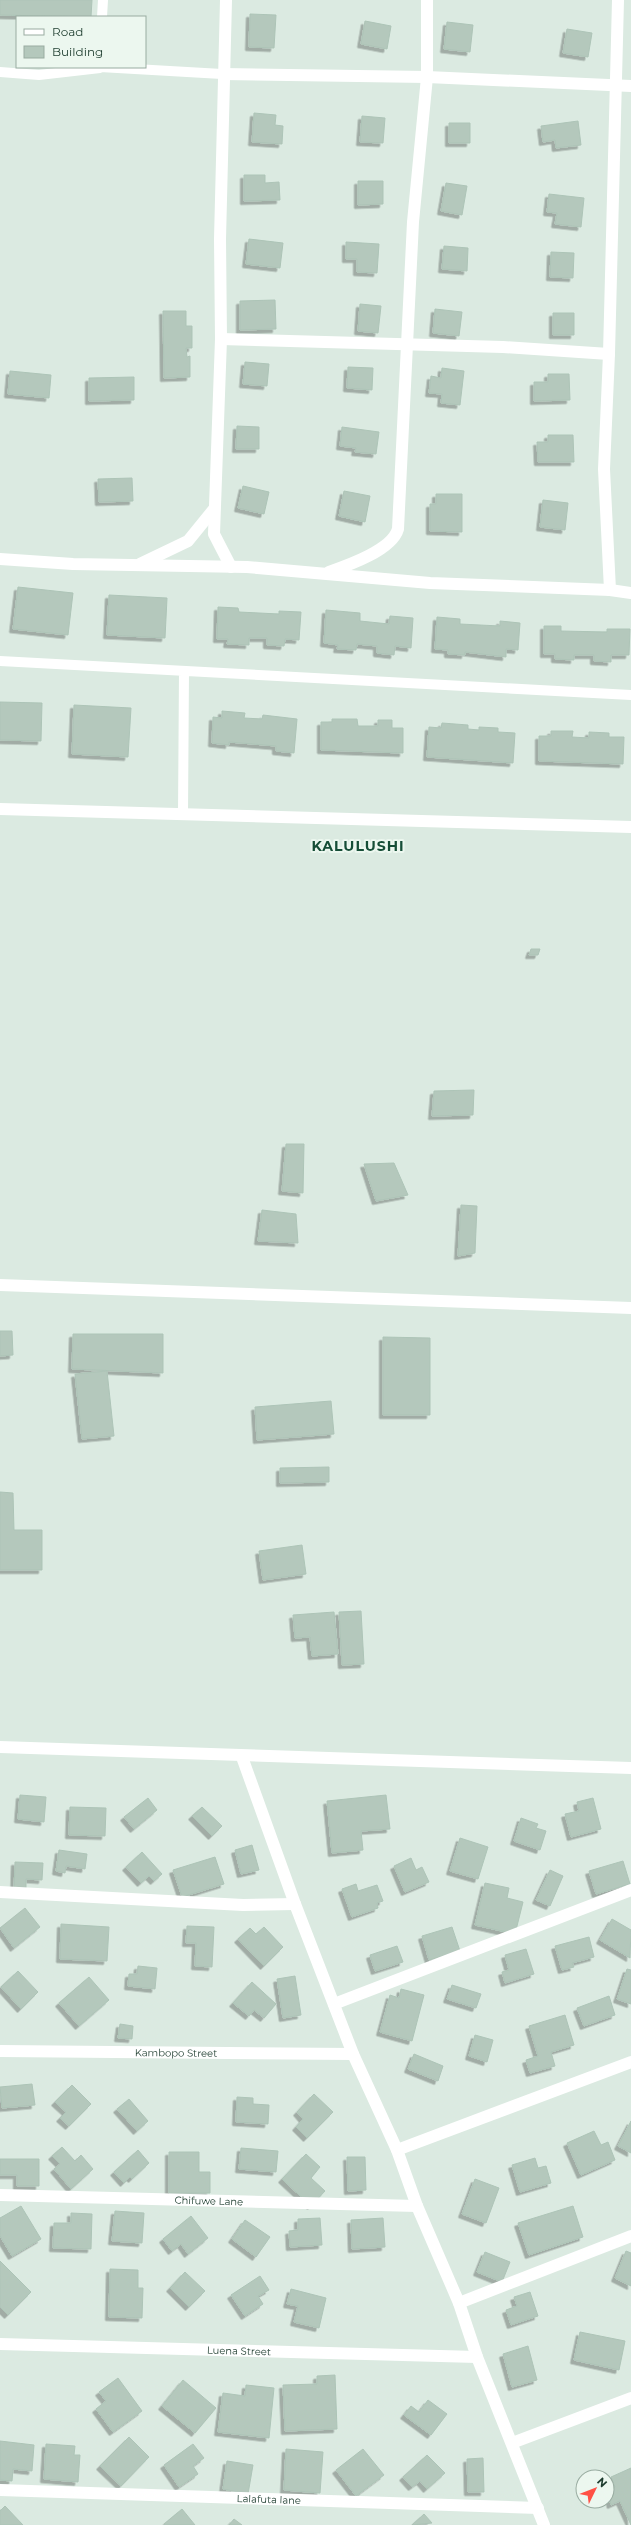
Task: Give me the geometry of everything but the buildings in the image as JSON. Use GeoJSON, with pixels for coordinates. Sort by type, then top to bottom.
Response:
{"type":"FeatureCollection","features":[{"type":"Feature","properties":{"kind":"street"},"geometry":{"type":"LineString","coordinates":[[226,0],[222,74],[221,339],[214,534],[231,567]]}},
{"type":"Feature","properties":{"kind":"street"},"geometry":{"type":"LineString","coordinates":[[323,574],[347,566],[390,544],[396,536],[408,346],[413,222],[427,77],[427,0]]}},
{"type":"Feature","properties":{"kind":"street"},"geometry":{"type":"LineString","coordinates":[[610,590],[604,469],[617,86],[618,0]]}},
{"type":"Feature","properties":{"kind":"street"},"geometry":{"type":"LineString","coordinates":[[222,74],[427,77],[631,86]]}},
{"type":"Feature","properties":{"kind":"street"},"geometry":{"type":"LineString","coordinates":[[221,339],[408,346],[504,347],[609,354]]}},
{"type":"Feature","properties":{"kind":"street"},"geometry":{"type":"LineString","coordinates":[[137,565],[188,541],[214,509]]}},
{"type":"Feature","properties":{"kind":"street"},"geometry":{"type":"LineString","coordinates":[[0,559],[73,564],[231,567],[430,583],[610,590],[631,593]]}},
{"type":"Feature","properties":{"kind":"street"},"geometry":{"type":"LineString","coordinates":[[0,809],[631,827]]}},
{"type":"Feature","properties":{"kind":"street"},"geometry":{"type":"LineString","coordinates":[[0,1285],[631,1308]]}},
{"type":"Feature","properties":{"kind":"street"},"geometry":{"type":"LineString","coordinates":[[0,1748],[242,1757],[631,1768]]}},
{"type":"Feature","properties":{"kind":"street"},"geometry":{"type":"LineString","coordinates":[[242,1757],[295,1904],[353,2054],[397,2150],[417,2206],[459,2303],[477,2357],[544,2525]]}},
{"type":"Feature","properties":{"kind":"street"},"geometry":{"type":"LineString","coordinates":[[334,2004],[631,1890]]}},
{"type":"Feature","properties":{"kind":"street"},"geometry":{"type":"LineString","coordinates":[[0,1892],[243,1905],[295,1904]]}},
{"type":"Feature","properties":{"kind":"street","name":"Kambopo Street"},"geometry":{"type":"LineString","coordinates":[[0,2051],[353,2054]]}},
{"type":"Feature","properties":{"kind":"street"},"geometry":{"type":"LineString","coordinates":[[397,2150],[631,2062]]}},
{"type":"Feature","properties":{"kind":"street","name":"Chifuwe Lane"},"geometry":{"type":"LineString","coordinates":[[0,2194],[417,2206]]}},
{"type":"Feature","properties":{"kind":"street"},"geometry":{"type":"LineString","coordinates":[[459,2303],[631,2236]]}},
{"type":"Feature","properties":{"kind":"street","name":"Luena Street"},"geometry":{"type":"LineString","coordinates":[[0,2344],[477,2357]]}},
{"type":"Feature","properties":{"kind":"street"},"geometry":{"type":"LineString","coordinates":[[512,2443],[631,2398]]}},
{"type":"Feature","properties":{"kind":"street","name":"Lalafuta lane"},"geometry":{"type":"LineString","coordinates":[[0,2490],[538,2508]]}},
{"type":"Feature","properties":{"kind":"lane"},"geometry":{"type":"LineString","coordinates":[[102,0],[102,16]]}},
{"type":"Feature","properties":{"kind":"lane"},"geometry":{"type":"LineString","coordinates":[[0,72],[39,75],[92,68]]}},
{"type":"Feature","properties":{"kind":"lane"},"geometry":{"type":"LineString","coordinates":[[117,68],[222,74]]}},
{"type":"Feature","properties":{"kind":"lane"},"geometry":{"type":"LineString","coordinates":[[0,661],[631,695]]}},
{"type":"Feature","properties":{"kind":"lane"},"geometry":{"type":"LineString","coordinates":[[183,814],[184,671]]}},
{"type":"Feature","properties":{"kind":"district","name":"KALULUSHI"},"geometry":{"type":"Point","coordinates":[358,846]}}]}
